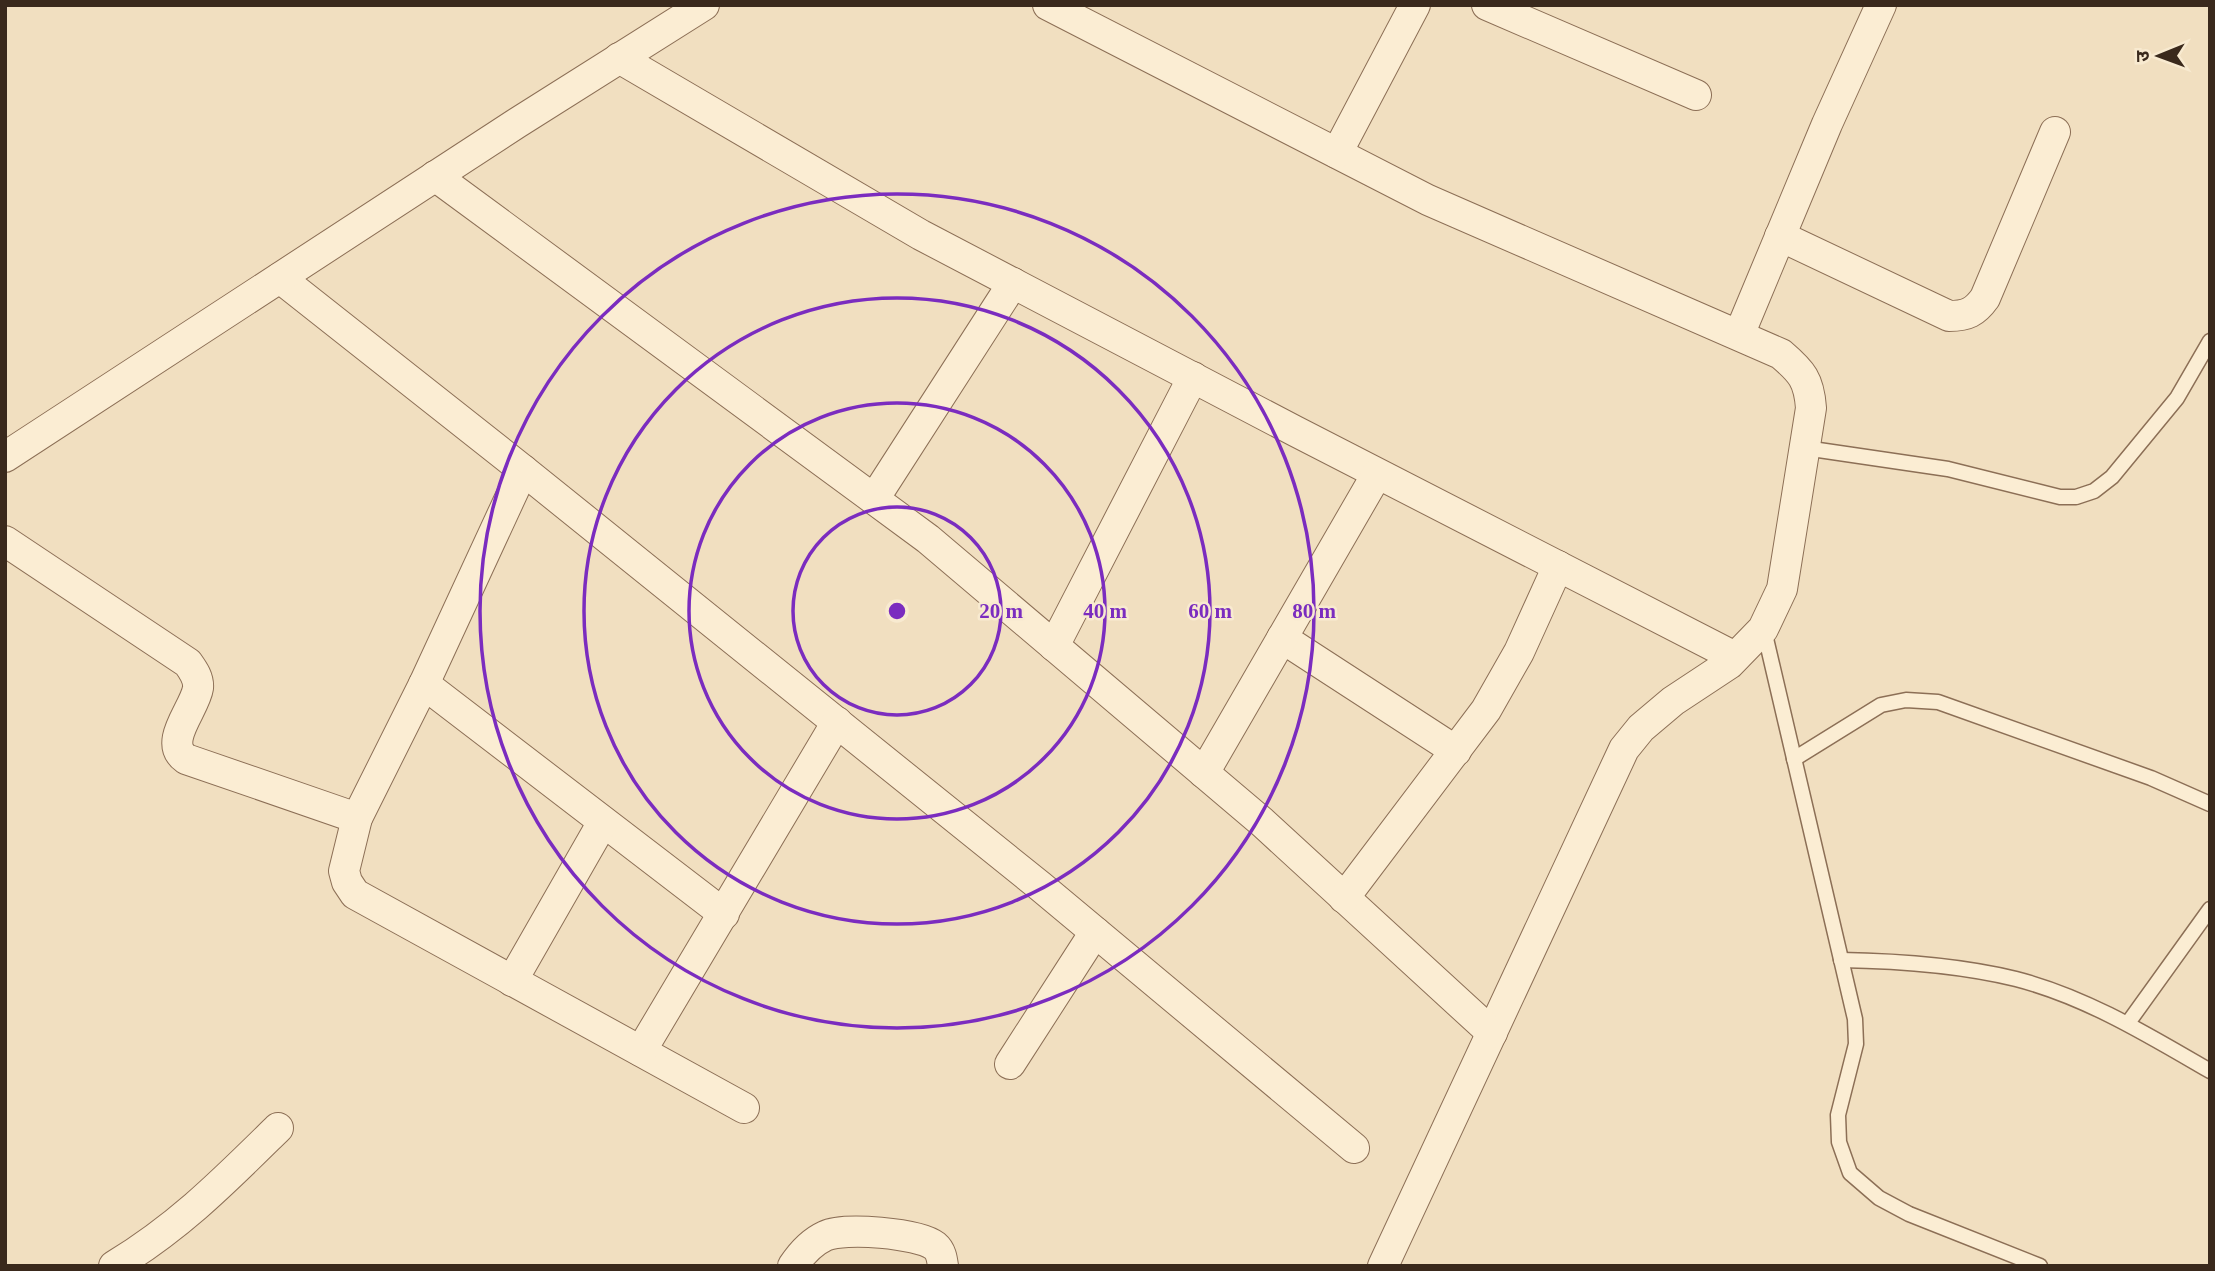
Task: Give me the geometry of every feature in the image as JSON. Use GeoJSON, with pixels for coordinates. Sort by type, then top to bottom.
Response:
{"type":"FeatureCollection","features":[{"type":"Feature","properties":{"kind":"street"},"geometry":{"type":"LineString","coordinates":[[5,457],[435,176],[704,5]]}},
{"type":"Feature","properties":{"kind":"street"},"geometry":{"type":"LineString","coordinates":[[1048,5],[1428,200],[1781,354],[1799,369],[1810,388],[1811,408],[1782,589],[1763,629],[1735,657],[1673,701],[1641,729],[1624,749],[1382,1266]]}},
{"type":"Feature","properties":{"kind":"street"},"geometry":{"type":"LineString","coordinates":[[1337,153],[1405,19],[1415,5]]}},
{"type":"Feature","properties":{"kind":"street"},"geometry":{"type":"LineString","coordinates":[[1486,5],[1696,95]]}},
{"type":"Feature","properties":{"kind":"street"},"geometry":{"type":"LineString","coordinates":[[1739,335],[1827,124],[1881,5]]}},
{"type":"Feature","properties":{"kind":"street"},"geometry":{"type":"LineString","coordinates":[[619,58],[921,235],[1377,474],[1735,657]]}},
{"type":"Feature","properties":{"kind":"street"},"geometry":{"type":"LineString","coordinates":[[1780,236],[1950,316],[1963,316],[1976,310],[1985,298],[2055,132]]}},
{"type":"Feature","properties":{"kind":"street"},"geometry":{"type":"LineString","coordinates":[[435,176],[928,539],[1262,822],[1492,1033]]}},
{"type":"Feature","properties":{"kind":"street"},"geometry":{"type":"LineString","coordinates":[[279,278],[837,722],[1354,1148]]}},
{"type":"Feature","properties":{"kind":"street"},"geometry":{"type":"LineString","coordinates":[[874,499],[1013,283]]}},
{"type":"Feature","properties":{"kind":"street"},"geometry":{"type":"LineString","coordinates":[[1054,646],[1193,377]]}},
{"type":"Feature","properties":{"kind":"street"},"geometry":{"type":"LineString","coordinates":[[523,470],[424,684],[357,818],[344,871],[347,882],[355,894],[744,1108]]}},
{"type":"Feature","properties":{"kind":"street"},"geometry":{"type":"LineString","coordinates":[[1204,773],[1377,474]]}},
{"type":"Feature","properties":{"kind":"street"},"geometry":{"type":"LineString","coordinates":[[5,541],[187,663],[196,674],[198,688],[178,737],[180,755],[357,818]]}},
{"type":"Feature","properties":{"kind":"street"},"geometry":{"type":"LineString","coordinates":[[1345,898],[1486,709],[1519,652],[1558,566]]}},
{"type":"Feature","properties":{"kind":"street"},"geometry":{"type":"LineString","coordinates":[[1282,638],[1456,751]]}},
{"type":"Feature","properties":{"kind":"street"},"geometry":{"type":"LineString","coordinates":[[424,684],[724,914]]}},
{"type":"Feature","properties":{"kind":"street"},"geometry":{"type":"LineString","coordinates":[[641,1051],[837,722]]}},
{"type":"Feature","properties":{"kind":"street"},"geometry":{"type":"LineString","coordinates":[[512,981],[603,822]]}},
{"type":"Feature","properties":{"kind":"street"},"geometry":{"type":"LineString","coordinates":[[1010,1064],[1095,932]]}},
{"type":"Feature","properties":{"kind":"street"},"geometry":{"type":"LineString","coordinates":[[114,1266],[151,1243],[201,1204],[278,1128]]}},
{"type":"Feature","properties":{"kind":"street"},"geometry":{"type":"LineString","coordinates":[[793,1266],[810,1246],[825,1236],[841,1231],[862,1231],[928,1242],[939,1251],[943,1266]]}},
{"type":"Feature","properties":{"kind":"lane"},"geometry":{"type":"LineString","coordinates":[[1804,448],[1948,469],[2060,497],[2076,497],[2094,491],[2112,477],[2177,398],[2210,341]]}},
{"type":"Feature","properties":{"kind":"lane"},"geometry":{"type":"LineString","coordinates":[[1763,629],[1856,1019],[1856,1044],[1838,1115],[1839,1142],[1850,1173],[1879,1198],[1909,1214],[2040,1266]]}},
{"type":"Feature","properties":{"kind":"lane"},"geometry":{"type":"LineString","coordinates":[[1794,759],[1881,705],[1906,700],[1938,702],[2151,778],[2210,804]]}},
{"type":"Feature","properties":{"kind":"lane"},"geometry":{"type":"LineString","coordinates":[[2128,1023],[2210,909]]}},
{"type":"Feature","properties":{"kind":"lane"},"geometry":{"type":"LineString","coordinates":[[1841,960],[1953,966],[2018,980],[2069,997],[2128,1023],[2210,1071]]}}]}
